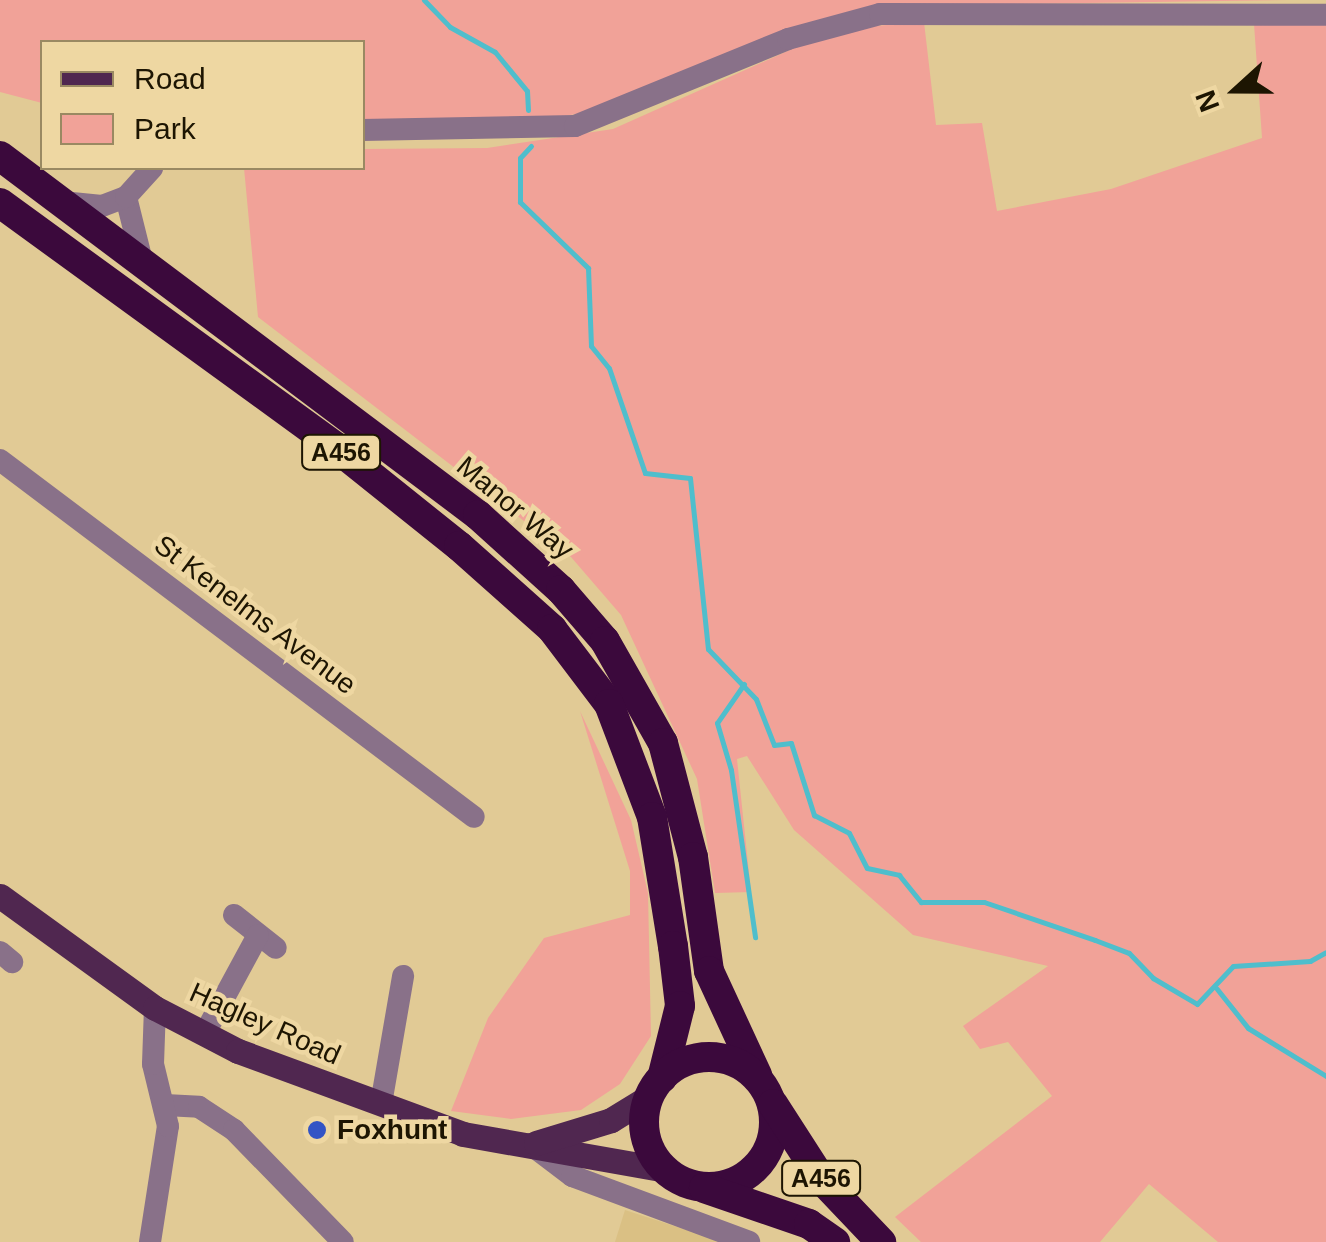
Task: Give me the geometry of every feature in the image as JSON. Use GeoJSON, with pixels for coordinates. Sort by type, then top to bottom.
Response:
{"type":"FeatureCollection","features":[{"type":"Feature","properties":{"kind":"highway","name":"Manor Way"},"geometry":{"type":"LineString","coordinates":[[0,156],[478,516],[561,590],[606,641],[630,677],[673,770],[694,857],[709,971],[758,1075]]}},
{"type":"Feature","properties":{"kind":"highway","name":"A456"},"geometry":{"type":"LineString","coordinates":[[0,203],[445,534],[527,603],[598,688],[630,751],[652,816],[680,1006],[656,1087],[646,1146],[662,1170],[809,1224],[836,1242]]}},
{"type":"Feature","properties":{"kind":"highway"},"geometry":{"type":"LineString","coordinates":[[656,1087],[687,1060],[712,1055],[758,1075]]}},
{"type":"Feature","properties":{"kind":"highway","name":"A456"},"geometry":{"type":"LineString","coordinates":[[758,1075],[772,1104],[822,1180],[881,1242]]}},
{"type":"Feature","properties":{"kind":"highway","name":"A456"},"geometry":{"type":"LineString","coordinates":[[702,1187],[736,1179],[761,1160],[772,1104]]}},
{"type":"Feature","properties":{"kind":"main road","name":"Hagley Road"},"geometry":{"type":"LineString","coordinates":[[0,896],[155,1008],[205,1034],[462,1134],[531,1143],[662,1170]]}},
{"type":"Feature","properties":{"kind":"main road","name":"Hagley Road"},"geometry":{"type":"LineString","coordinates":[[531,1143],[611,1120],[656,1087]]}},
{"type":"Feature","properties":{"kind":"street"},"geometry":{"type":"LineString","coordinates":[[365,130],[575,126],[788,38],[880,14],[1326,15]]}},
{"type":"Feature","properties":{"kind":"street"},"geometry":{"type":"LineString","coordinates":[[58,202],[102,206],[126,197],[150,170]]}},
{"type":"Feature","properties":{"kind":"street"},"geometry":{"type":"LineString","coordinates":[[126,197],[136,252],[148,270]]}},
{"type":"Feature","properties":{"kind":"street","name":"St Kenelms Avenue"},"geometry":{"type":"LineString","coordinates":[[0,460],[474,817]]}},
{"type":"Feature","properties":{"kind":"street"},"geometry":{"type":"LineString","coordinates":[[205,1034],[267,942],[234,914]]}},
{"type":"Feature","properties":{"kind":"street"},"geometry":{"type":"LineString","coordinates":[[381,1104],[403,976]]}},
{"type":"Feature","properties":{"kind":"street"},"geometry":{"type":"LineString","coordinates":[[150,1242],[168,1126],[150,1034],[155,1008]]}},
{"type":"Feature","properties":{"kind":"street"},"geometry":{"type":"LineString","coordinates":[[165,1105],[199,1107],[234,1130],[342,1242]]}},
{"type":"Feature","properties":{"kind":"street"},"geometry":{"type":"LineString","coordinates":[[531,1143],[572,1176],[749,1242]]}},
{"type":"Feature","properties":{"kind":"shaded area"},"geometry":{"type":"Polygon","coordinates":[[[625,1210],[708,1237],[717,1242],[615,1242],[625,1210]]]}},
{"type":"Feature","properties":{"kind":"green space"},"geometry":{"type":"Polygon","coordinates":[[[0,0],[1288,0],[877,6],[590,111],[532,123],[365,120],[365,40],[40,40],[40,102],[0,92],[0,0]]]}},
{"type":"Feature","properties":{"kind":"green space"},"geometry":{"type":"Polygon","coordinates":[[[1326,21],[1326,1242],[1218,1242],[1149,1184],[1100,1242],[921,1242],[895,1217],[1052,1096],[1008,1042],[980,1049],[963,1026],[1048,966],[913,935],[794,830],[747,756],[737,759],[751,892],[715,893],[697,779],[621,615],[571,557],[258,317],[244,170],[365,170],[365,149],[487,148],[613,129],[801,45],[874,26],[924,22],[936,125],[982,123],[997,211],[1111,189],[1262,138],[1254,24],[1326,21]]]}},
{"type":"Feature","properties":{"kind":"green space"},"geometry":{"type":"Polygon","coordinates":[[[580,711],[631,820],[648,893],[651,1036],[620,1084],[581,1110],[511,1119],[451,1111],[488,1018],[544,938],[630,915],[630,871],[580,711]]]}},
{"type":"Feature","properties":{"kind":"waterway"},"geometry":{"type":"LineString","coordinates":[[424,0],[450,27],[495,52],[527,91],[528,110]]}},
{"type":"Feature","properties":{"kind":"waterway"},"geometry":{"type":"LineString","coordinates":[[531,146],[520,158],[520,202],[588,268],[591,346],[609,368],[645,473],[690,478],[708,649],[756,699],[774,745],[791,743],[814,815],[849,833],[867,868],[899,875],[921,902],[984,902],[1095,940],[1129,953],[1153,978],[1197,1004],[1233,966],[1310,961],[1326,952]]}},
{"type":"Feature","properties":{"kind":"waterway"},"geometry":{"type":"LineString","coordinates":[[744,684],[717,723],[731,770],[755,937]]}},
{"type":"Feature","properties":{"kind":"waterway"},"geometry":{"type":"LineString","coordinates":[[1217,989],[1248,1028],[1326,1076]]}},
{"type":"Feature","properties":{"kind":"place","name":"Foxhunt"},"geometry":{"type":"Point","coordinates":[317,1130]}}]}
